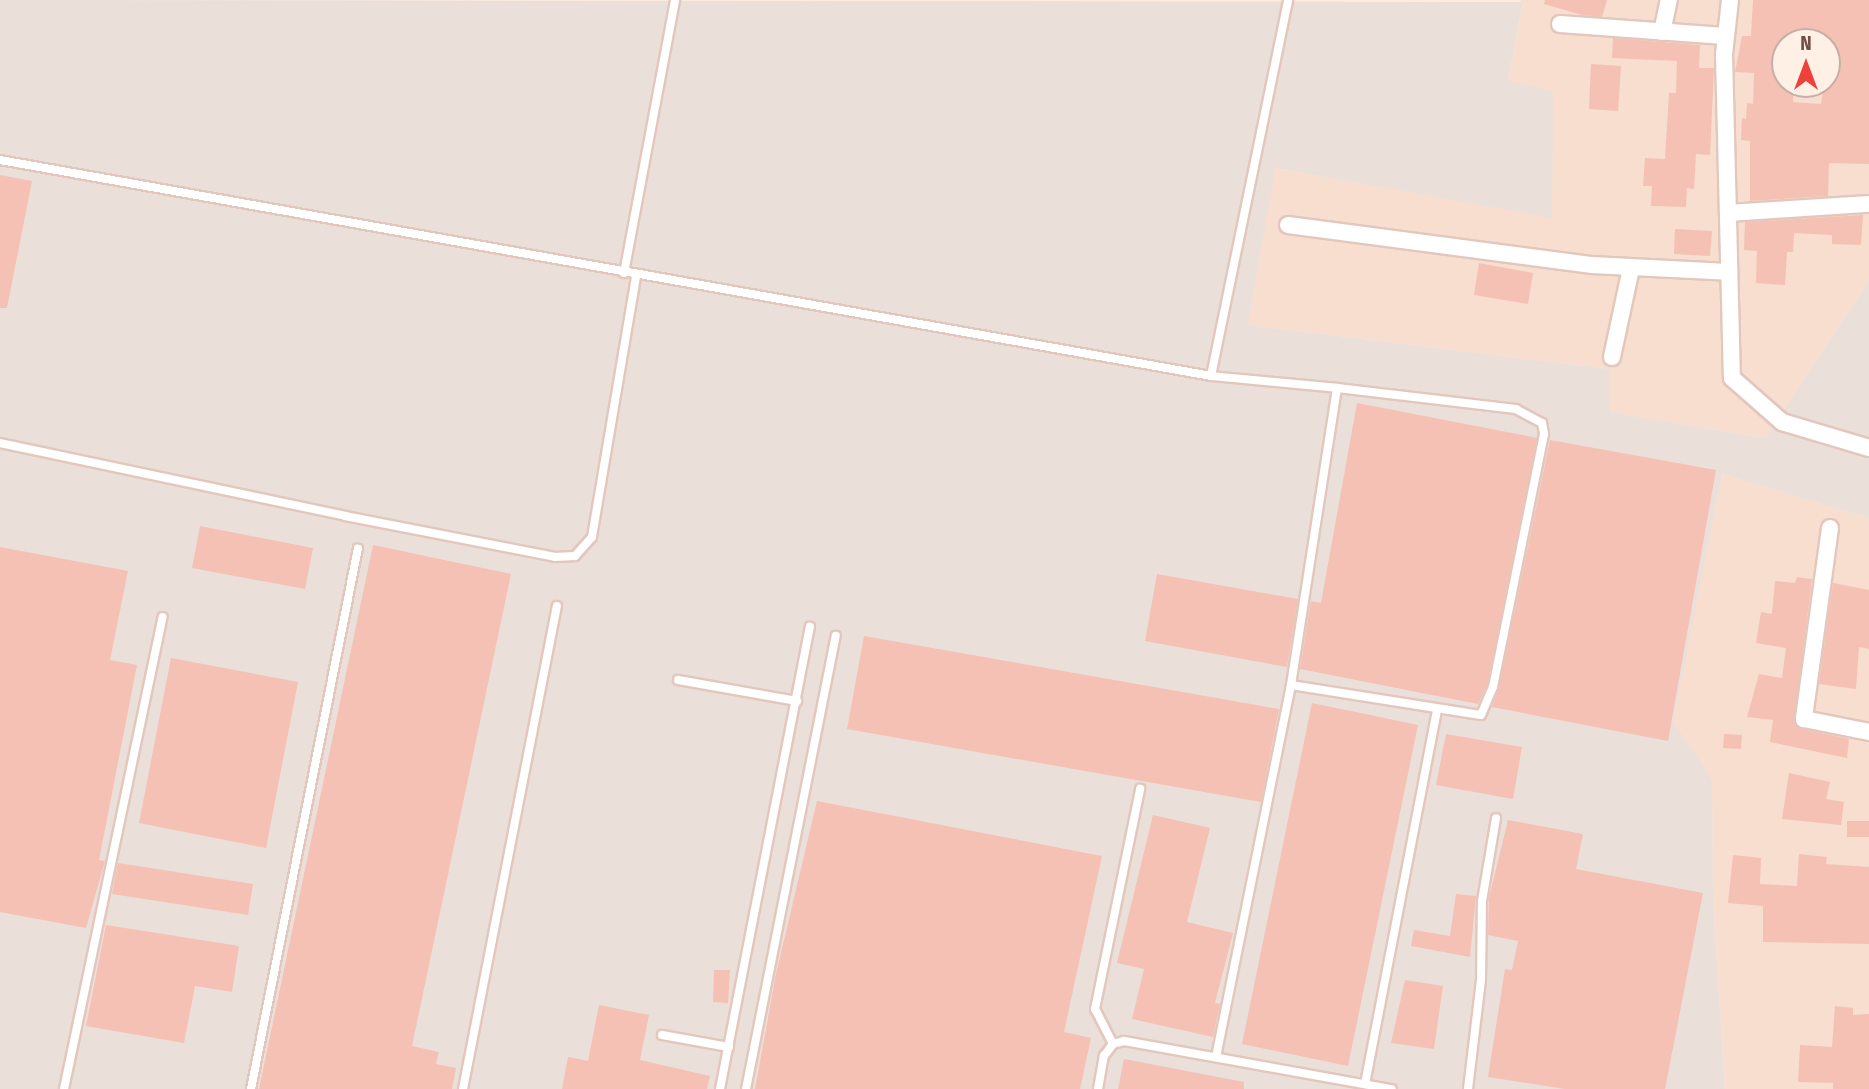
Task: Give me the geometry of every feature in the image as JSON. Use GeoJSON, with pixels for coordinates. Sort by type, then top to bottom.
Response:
{"type":"FeatureCollection","features":[{"type":"Feature","properties":{"kind":"street"},"geometry":{"type":"LineString","coordinates":[[1662,32],[1669,0]]}},
{"type":"Feature","properties":{"kind":"street"},"geometry":{"type":"LineString","coordinates":[[1730,0],[1725,36],[1732,378],[1782,422],[1869,448]]}},
{"type":"Feature","properties":{"kind":"street"},"geometry":{"type":"LineString","coordinates":[[1560,24],[1725,36]]}},
{"type":"Feature","properties":{"kind":"street"},"geometry":{"type":"LineString","coordinates":[[1728,213],[1869,204]]}},
{"type":"Feature","properties":{"kind":"street"},"geometry":{"type":"LineString","coordinates":[[1288,225],[1631,268],[1728,272]]}},
{"type":"Feature","properties":{"kind":"street"},"geometry":{"type":"LineString","coordinates":[[1612,357],[1631,268]]}},
{"type":"Feature","properties":{"kind":"street"},"geometry":{"type":"LineString","coordinates":[[1830,528],[1804,719],[1869,732]]}},
{"type":"Feature","properties":{"kind":"lane"},"geometry":{"type":"LineString","coordinates":[[624,273],[675,0]]}},
{"type":"Feature","properties":{"kind":"lane"},"geometry":{"type":"LineString","coordinates":[[1211,376],[1288,0]]}},
{"type":"Feature","properties":{"kind":"lane"},"geometry":{"type":"LineString","coordinates":[[0,160],[636,276],[1211,376],[1498,406],[1534,416],[1542,423],[1544,434],[1491,697],[1481,715],[1474,717],[1291,685]]}},
{"type":"Feature","properties":{"kind":"lane"},"geometry":{"type":"LineString","coordinates":[[0,443],[345,516],[555,556],[575,556],[592,537],[636,276]]}},
{"type":"Feature","properties":{"kind":"lane"},"geometry":{"type":"LineString","coordinates":[[1216,1056],[1291,685],[1337,388]]}},
{"type":"Feature","properties":{"kind":"lane"},"geometry":{"type":"LineString","coordinates":[[251,1089],[358,548]]}},
{"type":"Feature","properties":{"kind":"lane"},"geometry":{"type":"LineString","coordinates":[[463,1089],[557,606]]}},
{"type":"Feature","properties":{"kind":"lane"},"geometry":{"type":"LineString","coordinates":[[64,1089],[163,617]]}},
{"type":"Feature","properties":{"kind":"lane"},"geometry":{"type":"LineString","coordinates":[[720,1089],[810,627]]}},
{"type":"Feature","properties":{"kind":"lane"},"geometry":{"type":"LineString","coordinates":[[746,1089],[836,636]]}},
{"type":"Feature","properties":{"kind":"lane"},"geometry":{"type":"LineString","coordinates":[[678,680],[797,701]]}},
{"type":"Feature","properties":{"kind":"lane"},"geometry":{"type":"LineString","coordinates":[[1365,1084],[1437,711]]}},
{"type":"Feature","properties":{"kind":"lane"},"geometry":{"type":"LineString","coordinates":[[1113,1044],[1095,1009],[1140,789]]}},
{"type":"Feature","properties":{"kind":"lane"},"geometry":{"type":"LineString","coordinates":[[1468,1089],[1482,980],[1482,901],[1496,818]]}},
{"type":"Feature","properties":{"kind":"lane"},"geometry":{"type":"LineString","coordinates":[[662,1035],[729,1047]]}},
{"type":"Feature","properties":{"kind":"lane"},"geometry":{"type":"LineString","coordinates":[[1098,1089],[1104,1056],[1113,1044],[1124,1041],[1392,1089]]}},
{"type":"Feature","properties":{"kind":"shaded area"},"geometry":{"type":"Polygon","coordinates":[[[0,0],[1523,2],[1508,81],[1553,91],[1552,218],[1275,168],[1248,325],[1610,369],[1609,412],[1765,438],[1869,280],[1869,518],[1722,474],[1673,722],[1712,779],[1713,897],[1725,1089],[0,1089],[0,0]]]}},
{"type":"Feature","properties":{"kind":"shaded area"},"geometry":{"type":"Polygon","coordinates":[[[1519,0],[1869,0],[1869,280],[1765,438],[1608,412],[1610,369],[1248,325],[1274,168],[1552,217],[1508,81],[1523,3],[1519,0]]]}},
{"type":"Feature","properties":{"kind":"shaded area"},"geometry":{"type":"Polygon","coordinates":[[[1722,474],[1869,518],[1869,1089],[1725,1089],[1713,897],[1712,779],[1672,723],[1722,474]]]}},
{"type":"Feature","properties":{"kind":"building"},"geometry":{"type":"Polygon","coordinates":[[[1545,0],[1607,0],[1602,17],[1582,15],[1544,4],[1545,0]]]}},
{"type":"Feature","properties":{"kind":"building"},"geometry":{"type":"Polygon","coordinates":[[[1753,0],[1869,0],[1869,164],[1829,163],[1828,196],[1750,201],[1750,141],[1741,140],[1742,118],[1746,119],[1747,103],[1753,104],[1754,73],[1735,72],[1742,36],[1751,36],[1753,0]]]}},
{"type":"Feature","properties":{"kind":"building"},"geometry":{"type":"Polygon","coordinates":[[[1613,38],[1700,45],[1699,68],[1714,68],[1710,155],[1696,154],[1694,189],[1687,188],[1686,207],[1651,206],[1652,186],[1643,186],[1645,158],[1665,159],[1669,93],[1676,93],[1677,61],[1612,58],[1613,38]]]}},
{"type":"Feature","properties":{"kind":"building"},"geometry":{"type":"Polygon","coordinates":[[[1591,64],[1621,66],[1618,111],[1589,109],[1591,64]]]}},
{"type":"Feature","properties":{"kind":"building"},"geometry":{"type":"Polygon","coordinates":[[[0,175],[32,181],[7,308],[0,308],[0,175]]]}},
{"type":"Feature","properties":{"kind":"building"},"geometry":{"type":"Polygon","coordinates":[[[1863,215],[1861,245],[1832,244],[1832,235],[1794,233],[1793,252],[1787,252],[1785,285],[1756,283],[1757,251],[1744,250],[1745,222],[1863,215]]]}},
{"type":"Feature","properties":{"kind":"building"},"geometry":{"type":"Polygon","coordinates":[[[1675,229],[1712,231],[1710,256],[1674,254],[1675,229]]]}},
{"type":"Feature","properties":{"kind":"building"},"geometry":{"type":"Polygon","coordinates":[[[1479,263],[1533,273],[1528,304],[1474,295],[1479,263]]]}},
{"type":"Feature","properties":{"kind":"building"},"geometry":{"type":"Polygon","coordinates":[[[1357,403],[1537,438],[1487,685],[1478,704],[1300,669],[1311,601],[1321,603],[1357,403]]]}},
{"type":"Feature","properties":{"kind":"building"},"geometry":{"type":"Polygon","coordinates":[[[1550,440],[1716,470],[1668,741],[1492,707],[1499,688],[1550,440]]]}},
{"type":"Feature","properties":{"kind":"building"},"geometry":{"type":"Polygon","coordinates":[[[200,526],[313,548],[305,589],[192,568],[200,526]]]}},
{"type":"Feature","properties":{"kind":"building"},"geometry":{"type":"Polygon","coordinates":[[[373,545],[511,574],[412,1046],[439,1052],[436,1064],[456,1068],[452,1089],[259,1089],[373,545]]]}},
{"type":"Feature","properties":{"kind":"building"},"geometry":{"type":"Polygon","coordinates":[[[0,547],[128,571],[110,660],[137,665],[99,860],[105,861],[86,928],[0,912],[0,547]]]}},
{"type":"Feature","properties":{"kind":"building"},"geometry":{"type":"Polygon","coordinates":[[[1157,574],[1298,599],[1287,667],[1145,641],[1157,574]]]}},
{"type":"Feature","properties":{"kind":"building"},"geometry":{"type":"Polygon","coordinates":[[[1797,577],[1812,579],[1794,722],[1802,729],[1849,739],[1847,758],[1770,742],[1773,720],[1747,717],[1759,674],[1782,678],[1786,648],[1756,643],[1761,612],[1772,614],[1775,581],[1795,583],[1797,577]]]}},
{"type":"Feature","properties":{"kind":"building"},"geometry":{"type":"Polygon","coordinates":[[[1833,583],[1869,590],[1869,649],[1859,647],[1856,689],[1819,684],[1833,583]]]}},
{"type":"Feature","properties":{"kind":"building"},"geometry":{"type":"Polygon","coordinates":[[[864,636],[1279,709],[1261,802],[847,729],[864,636]]]}},
{"type":"Feature","properties":{"kind":"building"},"geometry":{"type":"Polygon","coordinates":[[[171,658],[298,682],[266,848],[139,823],[171,658]]]}},
{"type":"Feature","properties":{"kind":"building"},"geometry":{"type":"Polygon","coordinates":[[[1312,703],[1418,725],[1348,1066],[1242,1044],[1312,703]]]}},
{"type":"Feature","properties":{"kind":"building"},"geometry":{"type":"Polygon","coordinates":[[[1446,734],[1522,747],[1513,799],[1436,785],[1446,734]]]}},
{"type":"Feature","properties":{"kind":"building"},"geometry":{"type":"Polygon","coordinates":[[[1724,734],[1742,735],[1741,749],[1723,748],[1724,734]]]}},
{"type":"Feature","properties":{"kind":"building"},"geometry":{"type":"Polygon","coordinates":[[[1789,773],[1830,782],[1826,799],[1844,802],[1841,825],[1782,819],[1789,773]]]}},
{"type":"Feature","properties":{"kind":"building"},"geometry":{"type":"Polygon","coordinates":[[[817,801],[1102,856],[1064,1032],[1091,1038],[1080,1089],[755,1089],[776,974],[817,801]]]}},
{"type":"Feature","properties":{"kind":"building"},"geometry":{"type":"Polygon","coordinates":[[[1153,815],[1210,828],[1187,922],[1233,933],[1215,1003],[1220,1004],[1213,1037],[1132,1019],[1144,969],[1117,963],[1153,815]]]}},
{"type":"Feature","properties":{"kind":"building"},"geometry":{"type":"Polygon","coordinates":[[[1508,820],[1583,834],[1576,869],[1703,893],[1665,1089],[1565,1089],[1488,1077],[1505,969],[1512,970],[1518,941],[1488,935],[1489,898],[1508,820]]]}},
{"type":"Feature","properties":{"kind":"building"},"geometry":{"type":"Polygon","coordinates":[[[1847,821],[1869,821],[1869,837],[1847,837],[1847,821]]]}},
{"type":"Feature","properties":{"kind":"building"},"geometry":{"type":"Polygon","coordinates":[[[1799,854],[1827,857],[1826,864],[1869,867],[1869,944],[1763,942],[1763,906],[1728,903],[1733,855],[1761,858],[1760,884],[1797,886],[1799,854]]]}},
{"type":"Feature","properties":{"kind":"building"},"geometry":{"type":"Polygon","coordinates":[[[118,863],[253,884],[248,915],[112,894],[118,863]]]}},
{"type":"Feature","properties":{"kind":"building"},"geometry":{"type":"Polygon","coordinates":[[[1456,894],[1476,896],[1470,957],[1411,946],[1414,930],[1450,936],[1456,894]]]}},
{"type":"Feature","properties":{"kind":"building"},"geometry":{"type":"Polygon","coordinates":[[[106,925],[239,946],[232,992],[195,986],[184,1043],[86,1026],[106,925]]]}},
{"type":"Feature","properties":{"kind":"building"},"geometry":{"type":"Polygon","coordinates":[[[714,970],[730,970],[728,1003],[713,1002],[714,970]]]}},
{"type":"Feature","properties":{"kind":"building"},"geometry":{"type":"Polygon","coordinates":[[[1405,980],[1443,986],[1434,1049],[1391,1043],[1405,980]]]}},
{"type":"Feature","properties":{"kind":"building"},"geometry":{"type":"Polygon","coordinates":[[[599,1005],[649,1015],[640,1060],[710,1076],[707,1089],[562,1089],[568,1057],[588,1061],[599,1005]]]}},
{"type":"Feature","properties":{"kind":"building"},"geometry":{"type":"Polygon","coordinates":[[[1835,1006],[1853,1008],[1853,1015],[1869,1014],[1869,1089],[1833,1089],[1833,1083],[1798,1082],[1800,1045],[1832,1047],[1835,1006]]]}},
{"type":"Feature","properties":{"kind":"building"},"geometry":{"type":"Polygon","coordinates":[[[1124,1059],[1244,1082],[1244,1089],[1118,1089],[1124,1059]]]}}]}
